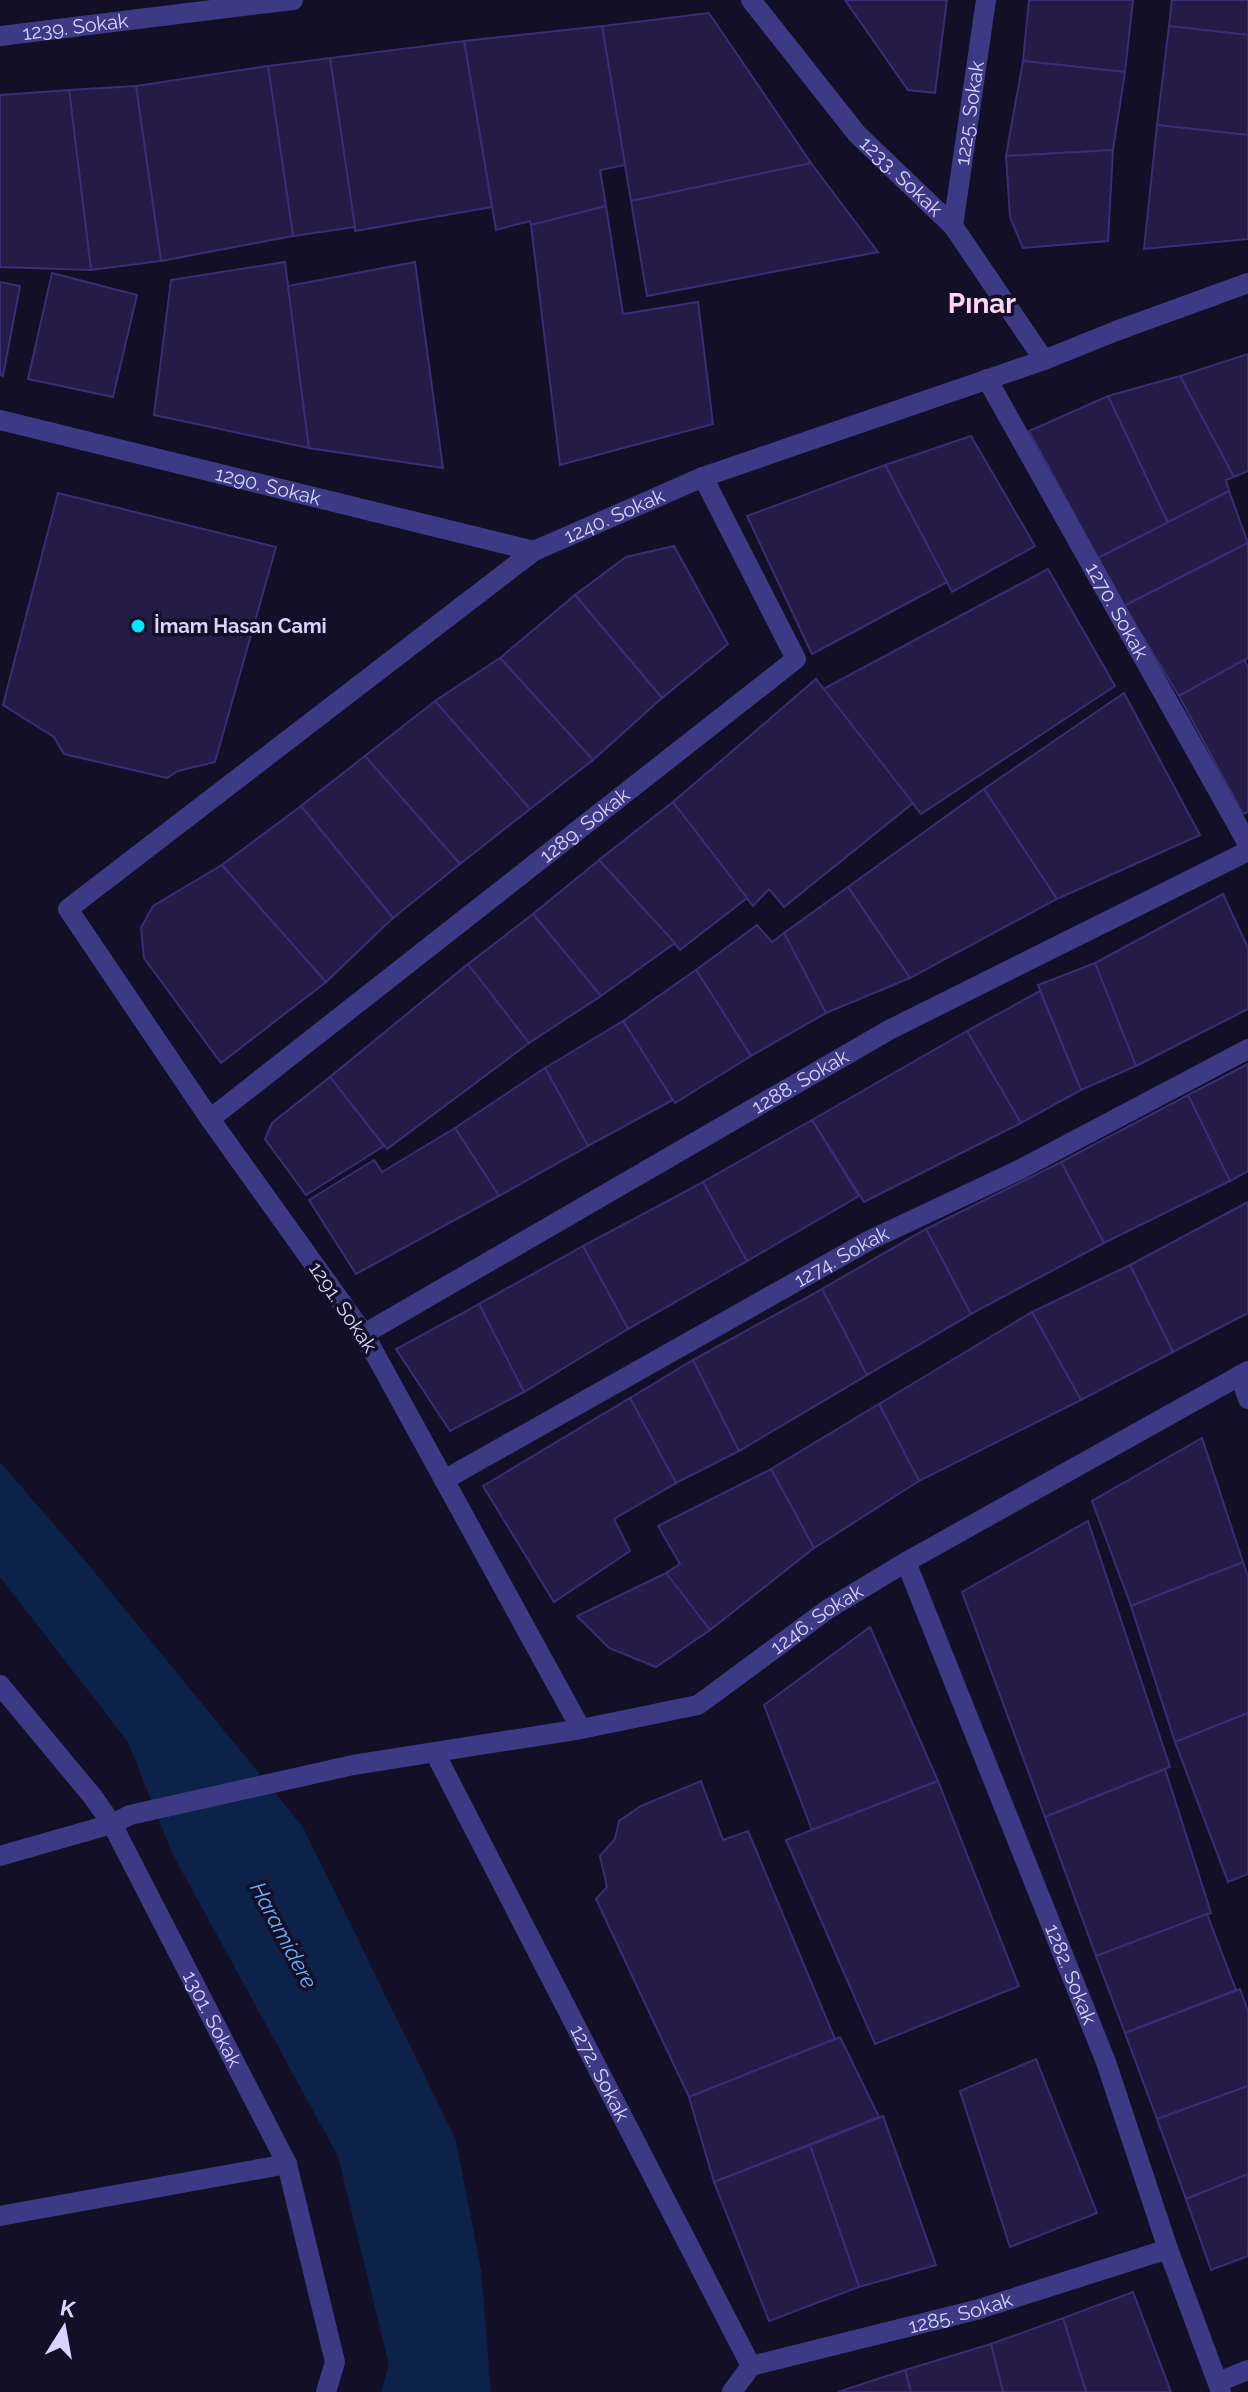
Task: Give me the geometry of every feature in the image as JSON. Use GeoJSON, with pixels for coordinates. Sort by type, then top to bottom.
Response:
{"type":"FeatureCollection","features":[{"type":"Feature","properties":{"kind":"street","name":"1239. Sokak"},"geometry":{"type":"LineString","coordinates":[[0,36],[293,0]]}},
{"type":"Feature","properties":{"kind":"street","name":"1233. Sokak"},"geometry":{"type":"LineString","coordinates":[[751,0],[857,134],[953,226],[1044,360]]}},
{"type":"Feature","properties":{"kind":"street","name":"1225. Sokak"},"geometry":{"type":"LineString","coordinates":[[953,226],[986,0]]}},
{"type":"Feature","properties":{"kind":"street","name":"1240. Sokak"},"geometry":{"type":"LineString","coordinates":[[68,909],[534,551],[703,477],[1044,360],[1248,283]]}},
{"type":"Feature","properties":{"kind":"street","name":"1270. Sokak"},"geometry":{"type":"LineString","coordinates":[[987,379],[1248,844]]}},
{"type":"Feature","properties":{"kind":"street","name":"1290. Sokak"},"geometry":{"type":"LineString","coordinates":[[0,420],[534,551]]}},
{"type":"Feature","properties":{"kind":"street","name":"1289. Sokak"},"geometry":{"type":"LineString","coordinates":[[210,1119],[796,659],[703,477]]}},
{"type":"Feature","properties":{"kind":"street","name":"1288. Sokak"},"geometry":{"type":"LineString","coordinates":[[364,1334],[889,1030],[1248,851]]}},
{"type":"Feature","properties":{"kind":"street","name":"1291. Sokak"},"geometry":{"type":"LineString","coordinates":[[68,909],[210,1119],[364,1334],[581,1729]]}},
{"type":"Feature","properties":{"kind":"street","name":"1274. Sokak"},"geometry":{"type":"LineString","coordinates":[[444,1480],[870,1240],[1019,1170],[1248,1049]]}},
{"type":"Feature","properties":{"kind":"street"},"geometry":{"type":"LineString","coordinates":[[1244,1373],[1248,1399]]}},
{"type":"Feature","properties":{"kind":"street","name":"1246. Sokak"},"geometry":{"type":"LineString","coordinates":[[0,1856],[121,1820],[353,1765],[581,1729],[698,1705],[828,1609],[1244,1373]]}},
{"type":"Feature","properties":{"kind":"street","name":"1282. Sokak"},"geometry":{"type":"LineString","coordinates":[[906,1562],[1106,2062],[1168,2249],[1220,2387]]}},
{"type":"Feature","properties":{"kind":"street","name":"1301. Sokak"},"geometry":{"type":"LineString","coordinates":[[0,1685],[93,1797],[121,1820],[287,2164],[335,2362],[326,2392]]}},
{"type":"Feature","properties":{"kind":"street","name":"1272. Sokak"},"geometry":{"type":"LineString","coordinates":[[435,1753],[751,2366]]}},
{"type":"Feature","properties":{"kind":"street"},"geometry":{"type":"LineString","coordinates":[[0,2216],[287,2164]]}},
{"type":"Feature","properties":{"kind":"street","name":"1285. Sokak"},"geometry":{"type":"LineString","coordinates":[[751,2366],[976,2310],[1168,2249]]}},
{"type":"Feature","properties":{"kind":"street"},"geometry":{"type":"LineString","coordinates":[[732,2392],[751,2366]]}},
{"type":"Feature","properties":{"kind":"street"},"geometry":{"type":"LineString","coordinates":[[1220,2387],[1248,2370]]}},
{"type":"Feature","properties":{"kind":"water","name":"Haramidere"},"geometry":{"type":"Polygon","coordinates":[[[0,1462],[83,1558],[303,1827],[456,2140],[481,2270],[491,2392],[381,2392],[389,2365],[338,2156],[172,1853],[128,1742],[0,1577],[0,1462]]]}},
{"type":"Feature","properties":{"kind":"building"},"geometry":{"type":"Polygon","coordinates":[[[845,0],[947,0],[935,93],[908,90],[845,0]]]}},
{"type":"Feature","properties":{"kind":"building"},"geometry":{"type":"Polygon","coordinates":[[[1029,0],[1133,0],[1125,72],[1023,61],[1029,0]]]}},
{"type":"Feature","properties":{"kind":"building"},"geometry":{"type":"Polygon","coordinates":[[[1172,0],[1248,0],[1248,35],[1169,26],[1172,0]]]}},
{"type":"Feature","properties":{"kind":"building"},"geometry":{"type":"Polygon","coordinates":[[[709,13],[811,163],[631,201],[602,26],[709,13]]]}},
{"type":"Feature","properties":{"kind":"building"},"geometry":{"type":"Polygon","coordinates":[[[602,26],[625,165],[600,170],[606,206],[531,225],[530,221],[496,230],[464,41],[602,26]]]}},
{"type":"Feature","properties":{"kind":"building"},"geometry":{"type":"Polygon","coordinates":[[[1169,26],[1248,35],[1248,135],[1157,125],[1169,26]]]}},
{"type":"Feature","properties":{"kind":"building"},"geometry":{"type":"Polygon","coordinates":[[[464,41],[492,207],[355,231],[330,58],[464,41]]]}},
{"type":"Feature","properties":{"kind":"building"},"geometry":{"type":"Polygon","coordinates":[[[330,58],[355,227],[293,236],[268,66],[330,58]]]}},
{"type":"Feature","properties":{"kind":"building"},"geometry":{"type":"Polygon","coordinates":[[[1023,61],[1125,72],[1113,150],[1006,156],[1023,61]]]}},
{"type":"Feature","properties":{"kind":"building"},"geometry":{"type":"Polygon","coordinates":[[[268,66],[293,236],[161,261],[136,86],[268,66]]]}},
{"type":"Feature","properties":{"kind":"building"},"geometry":{"type":"Polygon","coordinates":[[[136,86],[161,261],[91,270],[69,90],[136,86]]]}},
{"type":"Feature","properties":{"kind":"building"},"geometry":{"type":"Polygon","coordinates":[[[69,90],[91,270],[0,267],[0,95],[69,90]]]}},
{"type":"Feature","properties":{"kind":"building"},"geometry":{"type":"Polygon","coordinates":[[[1157,125],[1248,135],[1248,239],[1144,249],[1157,125]]]}},
{"type":"Feature","properties":{"kind":"building"},"geometry":{"type":"Polygon","coordinates":[[[1113,150],[1108,241],[1023,248],[1010,217],[1006,156],[1113,150]]]}},
{"type":"Feature","properties":{"kind":"building"},"geometry":{"type":"Polygon","coordinates":[[[811,163],[878,252],[647,296],[631,201],[811,163]]]}},
{"type":"Feature","properties":{"kind":"building"},"geometry":{"type":"Polygon","coordinates":[[[606,206],[623,314],[698,302],[713,424],[560,465],[531,225],[606,206]]]}},
{"type":"Feature","properties":{"kind":"building"},"geometry":{"type":"Polygon","coordinates":[[[285,262],[309,448],[154,415],[171,280],[285,262]]]}},
{"type":"Feature","properties":{"kind":"building"},"geometry":{"type":"Polygon","coordinates":[[[415,262],[443,468],[309,448],[288,286],[415,262]]]}},
{"type":"Feature","properties":{"kind":"building"},"geometry":{"type":"Polygon","coordinates":[[[52,273],[137,295],[113,397],[28,379],[52,273]]]}},
{"type":"Feature","properties":{"kind":"building"},"geometry":{"type":"Polygon","coordinates":[[[0,282],[20,286],[3,376],[0,375],[0,282]]]}},
{"type":"Feature","properties":{"kind":"building"},"geometry":{"type":"Polygon","coordinates":[[[1248,354],[1248,471],[1234,477],[1180,376],[1248,354]]]}},
{"type":"Feature","properties":{"kind":"building"},"geometry":{"type":"Polygon","coordinates":[[[1180,376],[1234,477],[1226,480],[1229,491],[1168,523],[1108,396],[1180,376]]]}},
{"type":"Feature","properties":{"kind":"building"},"geometry":{"type":"Polygon","coordinates":[[[1108,396],[1168,523],[1098,558],[1029,431],[1108,396]]]}},
{"type":"Feature","properties":{"kind":"building"},"geometry":{"type":"Polygon","coordinates":[[[971,436],[1035,546],[952,592],[885,465],[971,436]]]}},
{"type":"Feature","properties":{"kind":"building"},"geometry":{"type":"Polygon","coordinates":[[[885,465],[947,582],[812,654],[747,516],[885,465]]]}},
{"type":"Feature","properties":{"kind":"building"},"geometry":{"type":"Polygon","coordinates":[[[1229,491],[1248,543],[1124,606],[1098,558],[1229,491]]]}},
{"type":"Feature","properties":{"kind":"building","name":"İmam Hasan Cami"},"geometry":{"type":"Polygon","coordinates":[[[58,493],[276,547],[215,762],[178,771],[167,778],[64,754],[54,737],[3,705],[58,493]]]}},
{"type":"Feature","properties":{"kind":"building"},"geometry":{"type":"Polygon","coordinates":[[[1248,543],[1248,658],[1179,696],[1124,606],[1248,543]]]}},
{"type":"Feature","properties":{"kind":"building"},"geometry":{"type":"Polygon","coordinates":[[[674,546],[728,644],[662,698],[575,595],[626,557],[674,546]]]}},
{"type":"Feature","properties":{"kind":"building"},"geometry":{"type":"Polygon","coordinates":[[[1048,569],[1115,686],[921,814],[823,689],[1048,569]]]}},
{"type":"Feature","properties":{"kind":"building"},"geometry":{"type":"Polygon","coordinates":[[[575,595],[662,698],[593,760],[500,658],[575,595]]]}},
{"type":"Feature","properties":{"kind":"building"},"geometry":{"type":"Polygon","coordinates":[[[500,658],[593,760],[530,809],[435,701],[500,658]]]}},
{"type":"Feature","properties":{"kind":"building"},"geometry":{"type":"Polygon","coordinates":[[[1244,660],[1248,667],[1248,812],[1243,814],[1179,696],[1244,660]]]}},
{"type":"Feature","properties":{"kind":"building"},"geometry":{"type":"Polygon","coordinates":[[[816,679],[913,803],[784,907],[769,889],[753,906],[673,802],[816,679]]]}},
{"type":"Feature","properties":{"kind":"building"},"geometry":{"type":"Polygon","coordinates":[[[1124,693],[1200,835],[1057,899],[984,789],[1124,693]]]}},
{"type":"Feature","properties":{"kind":"building"},"geometry":{"type":"Polygon","coordinates":[[[435,701],[530,809],[460,864],[365,756],[435,701]]]}},
{"type":"Feature","properties":{"kind":"building"},"geometry":{"type":"Polygon","coordinates":[[[365,756],[460,864],[393,918],[301,806],[365,756]]]}},
{"type":"Feature","properties":{"kind":"building"},"geometry":{"type":"Polygon","coordinates":[[[984,789],[1057,899],[910,978],[848,887],[984,789]]]}},
{"type":"Feature","properties":{"kind":"building"},"geometry":{"type":"Polygon","coordinates":[[[673,802],[747,898],[680,950],[599,860],[673,802]]]}},
{"type":"Feature","properties":{"kind":"building"},"geometry":{"type":"Polygon","coordinates":[[[301,806],[393,918],[326,982],[222,865],[301,806]]]}},
{"type":"Feature","properties":{"kind":"building"},"geometry":{"type":"Polygon","coordinates":[[[599,860],[675,943],[601,996],[533,914],[599,860]]]}},
{"type":"Feature","properties":{"kind":"building"},"geometry":{"type":"Polygon","coordinates":[[[222,865],[326,982],[221,1063],[144,958],[141,928],[153,906],[222,865]]]}},
{"type":"Feature","properties":{"kind":"building"},"geometry":{"type":"Polygon","coordinates":[[[848,887],[910,978],[826,1013],[784,933],[848,887]]]}},
{"type":"Feature","properties":{"kind":"building"},"geometry":{"type":"Polygon","coordinates":[[[1223,894],[1248,948],[1248,1009],[1136,1066],[1095,963],[1223,894]]]}},
{"type":"Feature","properties":{"kind":"building"},"geometry":{"type":"Polygon","coordinates":[[[533,914],[601,996],[529,1043],[468,964],[533,914]]]}},
{"type":"Feature","properties":{"kind":"building"},"geometry":{"type":"Polygon","coordinates":[[[757,925],[772,942],[784,933],[826,1013],[751,1056],[696,970],[757,925]]]}},
{"type":"Feature","properties":{"kind":"building"},"geometry":{"type":"Polygon","coordinates":[[[1095,963],[1136,1066],[1081,1090],[1038,985],[1095,963]]]}},
{"type":"Feature","properties":{"kind":"building"},"geometry":{"type":"Polygon","coordinates":[[[468,964],[529,1043],[387,1149],[330,1077],[468,964]]]}},
{"type":"Feature","properties":{"kind":"building"},"geometry":{"type":"Polygon","coordinates":[[[696,970],[751,1056],[675,1103],[623,1021],[696,970]]]}},
{"type":"Feature","properties":{"kind":"building"},"geometry":{"type":"Polygon","coordinates":[[[1040,991],[1081,1090],[1021,1123],[967,1031],[1040,991]]]}},
{"type":"Feature","properties":{"kind":"building"},"geometry":{"type":"Polygon","coordinates":[[[623,1021],[673,1100],[588,1146],[545,1068],[623,1021]]]}},
{"type":"Feature","properties":{"kind":"building"},"geometry":{"type":"Polygon","coordinates":[[[967,1031],[1021,1123],[864,1202],[812,1120],[967,1031]]]}},
{"type":"Feature","properties":{"kind":"building"},"geometry":{"type":"Polygon","coordinates":[[[1248,1064],[1248,1171],[1230,1181],[1188,1095],[1248,1064]]]}},
{"type":"Feature","properties":{"kind":"building"},"geometry":{"type":"Polygon","coordinates":[[[545,1068],[588,1146],[499,1196],[455,1128],[545,1068]]]}},
{"type":"Feature","properties":{"kind":"building"},"geometry":{"type":"Polygon","coordinates":[[[330,1077],[384,1146],[306,1195],[265,1139],[272,1123],[330,1077]]]}},
{"type":"Feature","properties":{"kind":"building"},"geometry":{"type":"Polygon","coordinates":[[[1188,1095],[1230,1181],[1104,1243],[1061,1162],[1188,1095]]]}},
{"type":"Feature","properties":{"kind":"building"},"geometry":{"type":"Polygon","coordinates":[[[812,1120],[859,1196],[747,1261],[703,1182],[812,1120]]]}},
{"type":"Feature","properties":{"kind":"building"},"geometry":{"type":"Polygon","coordinates":[[[455,1128],[499,1196],[356,1274],[309,1200],[374,1160],[382,1172],[455,1128]]]}},
{"type":"Feature","properties":{"kind":"building"},"geometry":{"type":"Polygon","coordinates":[[[1061,1162],[1104,1243],[971,1314],[926,1229],[1061,1162]]]}},
{"type":"Feature","properties":{"kind":"building"},"geometry":{"type":"Polygon","coordinates":[[[703,1182],[747,1261],[628,1329],[583,1246],[703,1182]]]}},
{"type":"Feature","properties":{"kind":"building"},"geometry":{"type":"Polygon","coordinates":[[[1248,1202],[1248,1313],[1173,1352],[1130,1265],[1248,1202]]]}},
{"type":"Feature","properties":{"kind":"building"},"geometry":{"type":"Polygon","coordinates":[[[926,1229],[971,1314],[867,1375],[822,1289],[926,1229]]]}},
{"type":"Feature","properties":{"kind":"building"},"geometry":{"type":"Polygon","coordinates":[[[583,1246],[628,1329],[524,1392],[479,1304],[583,1246]]]}},
{"type":"Feature","properties":{"kind":"building"},"geometry":{"type":"Polygon","coordinates":[[[1130,1265],[1173,1352],[1081,1400],[1032,1312],[1130,1265]]]}},
{"type":"Feature","properties":{"kind":"building"},"geometry":{"type":"Polygon","coordinates":[[[822,1289],[867,1375],[739,1451],[693,1360],[822,1289]]]}},
{"type":"Feature","properties":{"kind":"building"},"geometry":{"type":"Polygon","coordinates":[[[479,1304],[524,1392],[450,1431],[396,1349],[479,1304]]]}},
{"type":"Feature","properties":{"kind":"building"},"geometry":{"type":"Polygon","coordinates":[[[1032,1312],[1081,1400],[919,1481],[879,1404],[1032,1312]]]}},
{"type":"Feature","properties":{"kind":"building"},"geometry":{"type":"Polygon","coordinates":[[[693,1360],[739,1451],[676,1483],[630,1398],[693,1360]]]}},
{"type":"Feature","properties":{"kind":"building"},"geometry":{"type":"Polygon","coordinates":[[[630,1398],[676,1483],[614,1519],[630,1551],[554,1602],[483,1486],[630,1398]]]}},
{"type":"Feature","properties":{"kind":"building"},"geometry":{"type":"Polygon","coordinates":[[[879,1404],[919,1481],[814,1548],[771,1469],[879,1404]]]}},
{"type":"Feature","properties":{"kind":"building"},"geometry":{"type":"Polygon","coordinates":[[[1202,1438],[1243,1562],[1131,1606],[1092,1501],[1202,1438]]]}},
{"type":"Feature","properties":{"kind":"building"},"geometry":{"type":"Polygon","coordinates":[[[771,1469],[814,1548],[710,1630],[666,1573],[680,1564],[658,1526],[771,1469]]]}},
{"type":"Feature","properties":{"kind":"building"},"geometry":{"type":"Polygon","coordinates":[[[1088,1521],[1170,1767],[1045,1817],[962,1592],[1088,1521]]]}},
{"type":"Feature","properties":{"kind":"building"},"geometry":{"type":"Polygon","coordinates":[[[1243,1562],[1248,1577],[1248,1713],[1175,1742],[1131,1606],[1243,1562]]]}},
{"type":"Feature","properties":{"kind":"building"},"geometry":{"type":"Polygon","coordinates":[[[666,1573],[710,1630],[656,1667],[609,1648],[577,1616],[666,1573]]]}},
{"type":"Feature","properties":{"kind":"building"},"geometry":{"type":"Polygon","coordinates":[[[870,1627],[938,1781],[812,1830],[764,1705],[870,1627]]]}},
{"type":"Feature","properties":{"kind":"building"},"geometry":{"type":"Polygon","coordinates":[[[1248,1713],[1248,1874],[1228,1882],[1175,1742],[1248,1713]]]}},
{"type":"Feature","properties":{"kind":"building"},"geometry":{"type":"Polygon","coordinates":[[[1165,1769],[1211,1913],[1096,1956],[1045,1817],[1165,1769]]]}},
{"type":"Feature","properties":{"kind":"building"},"geometry":{"type":"Polygon","coordinates":[[[701,1781],[723,1840],[748,1831],[835,2039],[689,2097],[596,1899],[607,1887],[600,1856],[615,1839],[619,1821],[641,1806],[701,1781]]]}},
{"type":"Feature","properties":{"kind":"building"},"geometry":{"type":"Polygon","coordinates":[[[938,1781],[1019,1986],[875,2044],[786,1840],[938,1781]]]}},
{"type":"Feature","properties":{"kind":"building"},"geometry":{"type":"Polygon","coordinates":[[[1207,1914],[1236,1990],[1125,2033],[1096,1956],[1207,1914]]]}},
{"type":"Feature","properties":{"kind":"building"},"geometry":{"type":"Polygon","coordinates":[[[1240,1989],[1248,2011],[1248,2086],[1157,2119],[1125,2033],[1240,1989]]]}},
{"type":"Feature","properties":{"kind":"building"},"geometry":{"type":"Polygon","coordinates":[[[840,2037],[879,2117],[714,2182],[689,2097],[840,2037]]]}},
{"type":"Feature","properties":{"kind":"building"},"geometry":{"type":"Polygon","coordinates":[[[1036,2059],[1097,2213],[1010,2247],[960,2091],[1036,2059]]]}},
{"type":"Feature","properties":{"kind":"building"},"geometry":{"type":"Polygon","coordinates":[[[1248,2086],[1248,2174],[1186,2199],[1157,2119],[1248,2086]]]}},
{"type":"Feature","properties":{"kind":"building"},"geometry":{"type":"Polygon","coordinates":[[[883,2116],[936,2265],[859,2287],[810,2145],[883,2116]]]}},
{"type":"Feature","properties":{"kind":"building"},"geometry":{"type":"Polygon","coordinates":[[[810,2145],[859,2287],[769,2321],[714,2182],[810,2145]]]}},
{"type":"Feature","properties":{"kind":"building"},"geometry":{"type":"Polygon","coordinates":[[[1248,2174],[1248,2256],[1211,2270],[1186,2199],[1248,2174]]]}},
{"type":"Feature","properties":{"kind":"building"},"geometry":{"type":"Polygon","coordinates":[[[1133,2292],[1171,2392],[1086,2392],[1063,2318],[1133,2292]]]}},
{"type":"Feature","properties":{"kind":"building"},"geometry":{"type":"Polygon","coordinates":[[[1063,2318],[1086,2392],[1003,2392],[991,2344],[1063,2318]]]}},
{"type":"Feature","properties":{"kind":"building"},"geometry":{"type":"Polygon","coordinates":[[[991,2344],[1003,2392],[911,2392],[905,2370],[991,2344]]]}},
{"type":"Feature","properties":{"kind":"building"},"geometry":{"type":"Polygon","coordinates":[[[905,2370],[911,2392],[838,2392],[905,2370]]]}},
{"type":"Feature","properties":{"kind":"place","name":"İmam Hasan Cami"},"geometry":{"type":"Point","coordinates":[138,626]}},
{"type":"Feature","properties":{"kind":"district","name":"Pınar"},"geometry":{"type":"Point","coordinates":[982,303]}}]}
